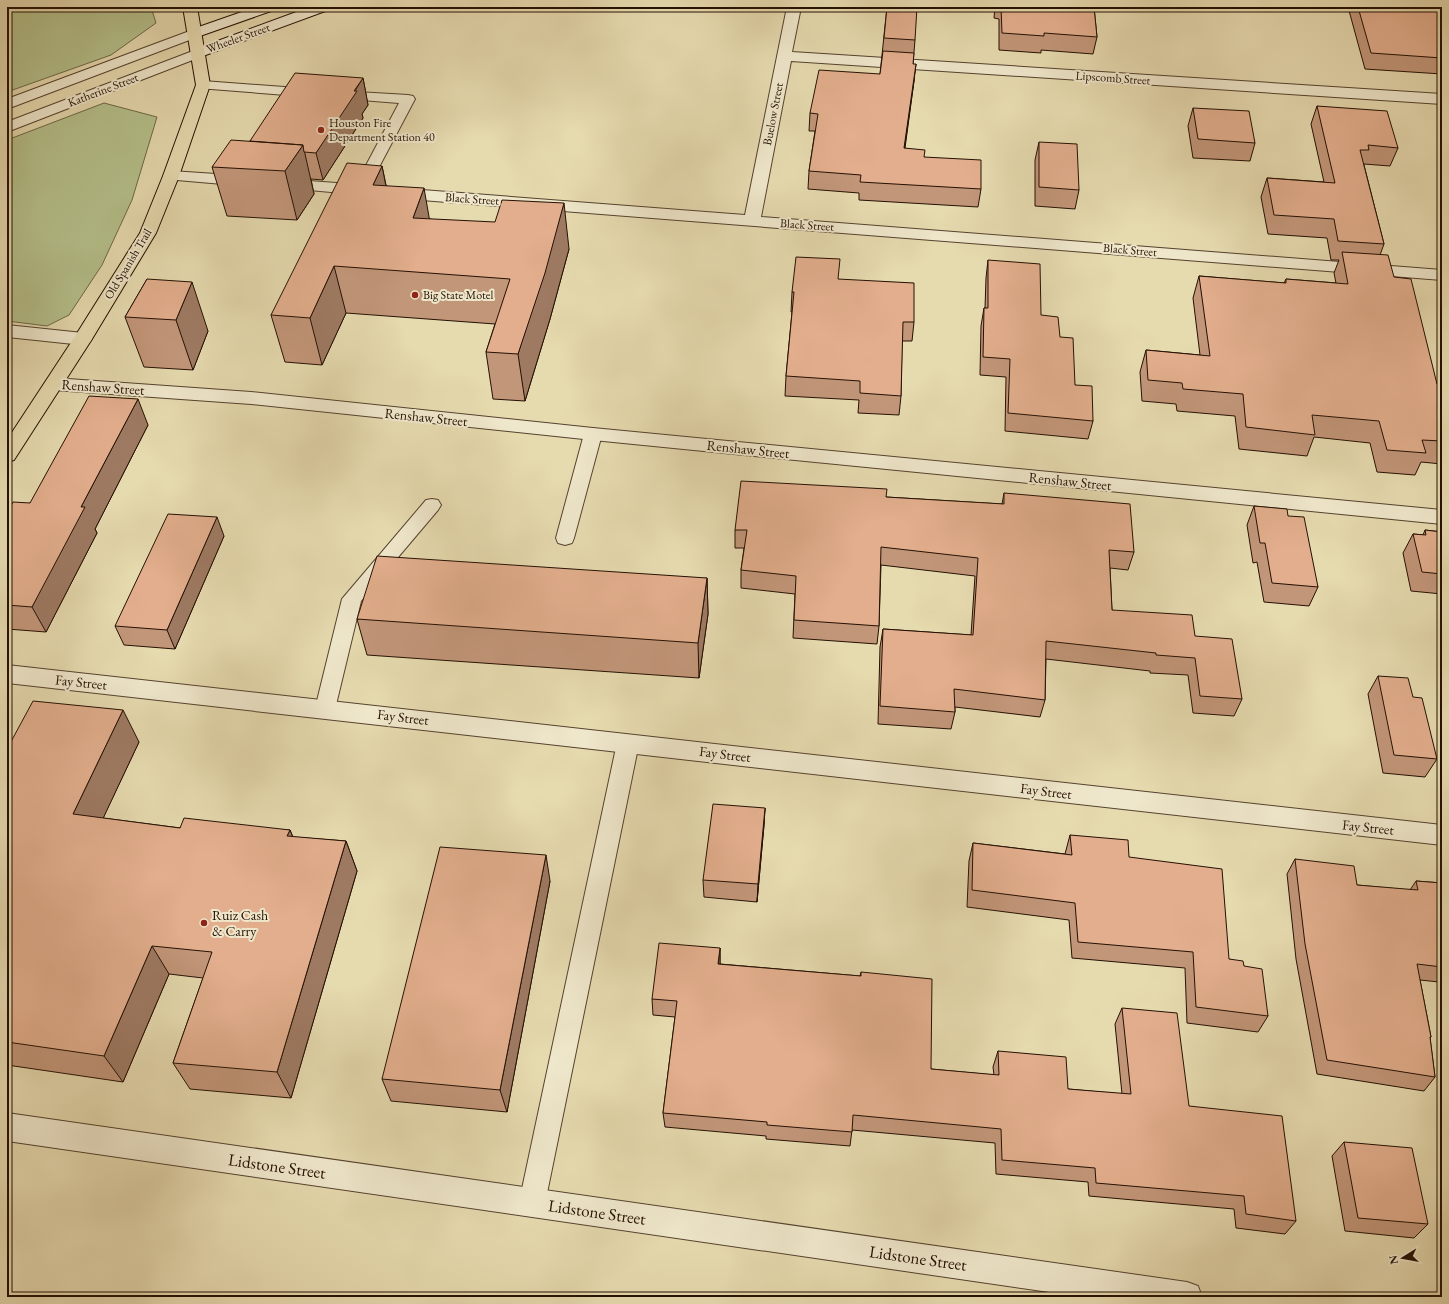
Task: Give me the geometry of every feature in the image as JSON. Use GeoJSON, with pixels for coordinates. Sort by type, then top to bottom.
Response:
{"type":"FeatureCollection","features":[{"type":"Feature","properties":{"kind":"main road","name":"Old Spanish Trail"},"geometry":{"type":"LineString","coordinates":[[7,455],[83,339],[148,233],[171,176],[203,85],[190,7]]}},
{"type":"Feature","properties":{"kind":"street","name":"Wheeler Street"},"geometry":{"type":"LineString","coordinates":[[195,33],[269,7]]}},
{"type":"Feature","properties":{"kind":"street","name":"Wheeler Street"},"geometry":{"type":"LineString","coordinates":[[198,53],[324,7]]}},
{"type":"Feature","properties":{"kind":"street","name":"Buelow Street"},"geometry":{"type":"LineString","coordinates":[[752,220],[794,7]]}},
{"type":"Feature","properties":{"kind":"street","name":"Katherine Street"},"geometry":{"type":"LineString","coordinates":[[7,104],[195,33]]}},
{"type":"Feature","properties":{"kind":"street","name":"Katherine Street"},"geometry":{"type":"LineString","coordinates":[[7,127],[198,53]]}},
{"type":"Feature","properties":{"kind":"street","name":"Lipscomb Street"},"geometry":{"type":"LineString","coordinates":[[784,56],[1442,99]]}},
{"type":"Feature","properties":{"kind":"street","name":"Black Street"},"geometry":{"type":"LineString","coordinates":[[171,176],[752,220],[1442,275]]}},
{"type":"Feature","properties":{"kind":"street"},"geometry":{"type":"LineString","coordinates":[[7,331],[83,339]]}},
{"type":"Feature","properties":{"kind":"street","name":"Renshaw Street"},"geometry":{"type":"LineString","coordinates":[[54,384],[251,398],[592,434],[1442,517]]}},
{"type":"Feature","properties":{"kind":"street","name":"Fay Street"},"geometry":{"type":"LineString","coordinates":[[7,674],[1442,835]]}},
{"type":"Feature","properties":{"kind":"street","name":"Lidstone Street"},"geometry":{"type":"LineString","coordinates":[[7,1127],[1188,1297]]}},
{"type":"Feature","properties":{"kind":"lane"},"geometry":{"type":"LineString","coordinates":[[203,85],[408,99],[373,191]]}},
{"type":"Feature","properties":{"kind":"lane"},"geometry":{"type":"LineString","coordinates":[[565,538],[592,434]]}},
{"type":"Feature","properties":{"kind":"lane"},"geometry":{"type":"LineString","coordinates":[[325,709],[352,599],[432,505]]}},
{"type":"Feature","properties":{"kind":"lane"},"geometry":{"type":"LineString","coordinates":[[532,1203],[628,743]]}},
{"type":"Feature","properties":{"kind":"green space"},"geometry":{"type":"Polygon","coordinates":[[[7,7],[151,7],[156,23],[111,55],[7,92],[7,7]]]}},
{"type":"Feature","properties":{"kind":"green space"},"geometry":{"type":"Polygon","coordinates":[[[104,103],[157,117],[132,200],[102,265],[69,315],[47,326],[7,321],[7,140],[104,103]]]}},
{"type":"Feature","properties":{"kind":"building"},"geometry":{"type":"Polygon","coordinates":[[[887,7],[917,7],[915,40],[884,38],[887,7]]]}},
{"type":"Feature","properties":{"kind":"building"},"geometry":{"type":"Polygon","coordinates":[[[1001,7],[1094,7],[1097,37],[1044,33],[1044,36],[1002,33],[1001,7]]]}},
{"type":"Feature","properties":{"kind":"building"},"geometry":{"type":"Polygon","coordinates":[[[1358,7],[1442,7],[1442,58],[1371,53],[1358,7]]]}},
{"type":"Feature","properties":{"kind":"building"},"geometry":{"type":"Polygon","coordinates":[[[883,51],[914,53],[913,64],[916,64],[904,148],[925,150],[924,157],[981,160],[981,189],[860,182],[861,175],[809,171],[818,114],[810,113],[819,70],[880,74],[883,51]]]}},
{"type":"Feature","properties":{"kind":"building"},"geometry":{"type":"Polygon","coordinates":[[[295,73],[363,78],[354,91],[357,91],[316,153],[304,152],[303,145],[250,141],[295,73]]]}},
{"type":"Feature","properties":{"kind":"building"},"geometry":{"type":"Polygon","coordinates":[[[1317,106],[1387,111],[1398,148],[1368,145],[1369,150],[1360,150],[1384,244],[1338,241],[1334,219],[1274,215],[1267,178],[1335,183],[1317,106]]]}},
{"type":"Feature","properties":{"kind":"building"},"geometry":{"type":"Polygon","coordinates":[[[1193,108],[1249,111],[1255,143],[1198,139],[1193,108]]]}},
{"type":"Feature","properties":{"kind":"building"},"geometry":{"type":"Polygon","coordinates":[[[231,140],[303,145],[285,171],[212,167],[231,140]]]}},
{"type":"Feature","properties":{"kind":"building"},"geometry":{"type":"Polygon","coordinates":[[[1039,142],[1077,144],[1079,190],[1039,187],[1039,142]]]}},
{"type":"Feature","properties":{"kind":"building"},"geometry":{"type":"Polygon","coordinates":[[[347,163],[382,166],[373,185],[424,188],[413,218],[495,222],[502,200],[564,203],[545,273],[518,354],[486,352],[510,279],[334,266],[310,318],[271,315],[347,163]]]}},
{"type":"Feature","properties":{"kind":"building"},"geometry":{"type":"Polygon","coordinates":[[[1342,252],[1388,255],[1394,277],[1411,279],[1437,384],[1442,385],[1442,441],[1422,440],[1426,453],[1387,450],[1379,421],[1312,415],[1315,435],[1246,427],[1243,394],[1183,389],[1182,383],[1148,380],[1146,350],[1210,356],[1199,276],[1286,283],[1286,279],[1348,284],[1342,252]]]}},
{"type":"Feature","properties":{"kind":"building"},"geometry":{"type":"Polygon","coordinates":[[[796,257],[840,259],[838,279],[914,283],[914,322],[903,322],[901,396],[860,393],[860,381],[786,376],[796,257]]]}},
{"type":"Feature","properties":{"kind":"building"},"geometry":{"type":"Polygon","coordinates":[[[988,260],[1040,264],[1041,315],[1058,317],[1060,337],[1073,338],[1075,385],[1092,386],[1093,421],[1008,413],[1010,359],[983,357],[984,308],[988,308],[988,260]]]}},
{"type":"Feature","properties":{"kind":"building"},"geometry":{"type":"Polygon","coordinates":[[[147,279],[192,282],[176,320],[125,317],[147,279]]]}},
{"type":"Feature","properties":{"kind":"building"},"geometry":{"type":"Polygon","coordinates":[[[89,396],[138,399],[81,507],[85,507],[32,607],[7,605],[7,513],[13,502],[30,503],[89,396]]]}},
{"type":"Feature","properties":{"kind":"building"},"geometry":{"type":"Polygon","coordinates":[[[741,481],[887,489],[886,497],[1004,504],[1004,493],[1130,504],[1134,552],[1109,550],[1112,610],[1192,615],[1195,636],[1232,639],[1242,699],[1200,696],[1195,658],[1156,655],[1156,653],[1046,641],[1045,700],[954,689],[955,712],[880,706],[883,629],[973,635],[978,558],[881,547],[879,626],[794,620],[796,576],[741,570],[747,530],[735,530],[741,481]]]}},
{"type":"Feature","properties":{"kind":"building"},"geometry":{"type":"Polygon","coordinates":[[[1254,506],[1287,509],[1288,516],[1304,517],[1318,587],[1272,583],[1265,543],[1260,543],[1254,506]]]}},
{"type":"Feature","properties":{"kind":"building"},"geometry":{"type":"Polygon","coordinates":[[[168,514],[217,517],[167,630],[115,626],[168,514]]]}},
{"type":"Feature","properties":{"kind":"building"},"geometry":{"type":"Polygon","coordinates":[[[1425,530],[1442,532],[1442,574],[1422,572],[1413,534],[1426,535],[1425,530]]]}},
{"type":"Feature","properties":{"kind":"building"},"geometry":{"type":"Polygon","coordinates":[[[377,556],[707,578],[698,643],[357,619],[377,556]]]}},
{"type":"Feature","properties":{"kind":"building"},"geometry":{"type":"Polygon","coordinates":[[[1378,676],[1408,678],[1413,697],[1422,698],[1437,759],[1394,755],[1378,676]]]}},
{"type":"Feature","properties":{"kind":"building"},"geometry":{"type":"Polygon","coordinates":[[[33,701],[123,710],[73,814],[180,828],[184,818],[290,830],[287,836],[346,841],[277,1072],[173,1063],[212,952],[152,946],[104,1056],[7,1042],[7,749],[33,701]]]}},
{"type":"Feature","properties":{"kind":"building"},"geometry":{"type":"Polygon","coordinates":[[[713,804],[765,808],[758,884],[703,880],[713,804]]]}},
{"type":"Feature","properties":{"kind":"building"},"geometry":{"type":"Polygon","coordinates":[[[1070,835],[1128,840],[1129,857],[1222,869],[1229,959],[1243,961],[1244,966],[1262,969],[1268,1016],[1196,1007],[1193,952],[1078,942],[1075,903],[972,890],[973,843],[1072,855],[1070,835]]]}},
{"type":"Feature","properties":{"kind":"building"},"geometry":{"type":"Polygon","coordinates":[[[440,847],[546,855],[500,1090],[382,1079],[440,847]]]}},
{"type":"Feature","properties":{"kind":"building"},"geometry":{"type":"Polygon","coordinates":[[[1295,859],[1354,866],[1357,885],[1418,890],[1416,881],[1442,883],[1442,967],[1417,964],[1431,1037],[1435,1077],[1327,1060],[1305,944],[1295,859]]]}},
{"type":"Feature","properties":{"kind":"building"},"geometry":{"type":"Polygon","coordinates":[[[659,943],[720,948],[718,964],[861,976],[861,972],[932,979],[931,1069],[999,1075],[998,1051],[1066,1057],[1068,1089],[1131,1094],[1122,1008],[1177,1013],[1189,1106],[1282,1116],[1296,1221],[1246,1214],[1244,1196],[1096,1183],[1095,1168],[1002,1160],[1001,1129],[853,1115],[852,1132],[767,1125],[767,1122],[663,1113],[677,1001],[652,999],[659,943]]]}},
{"type":"Feature","properties":{"kind":"building"},"geometry":{"type":"Polygon","coordinates":[[[1344,1142],[1412,1148],[1428,1224],[1358,1218],[1344,1142]]]}},
{"type":"Feature","properties":{"kind":"place","name":"Houston Fire Department Station 40"},"geometry":{"type":"Point","coordinates":[321,130]}},
{"type":"Feature","properties":{"kind":"place","name":"Big State Motel"},"geometry":{"type":"Point","coordinates":[415,295]}},
{"type":"Feature","properties":{"kind":"place","name":"Ruiz Cash & Carry"},"geometry":{"type":"Point","coordinates":[204,923]}}]}
